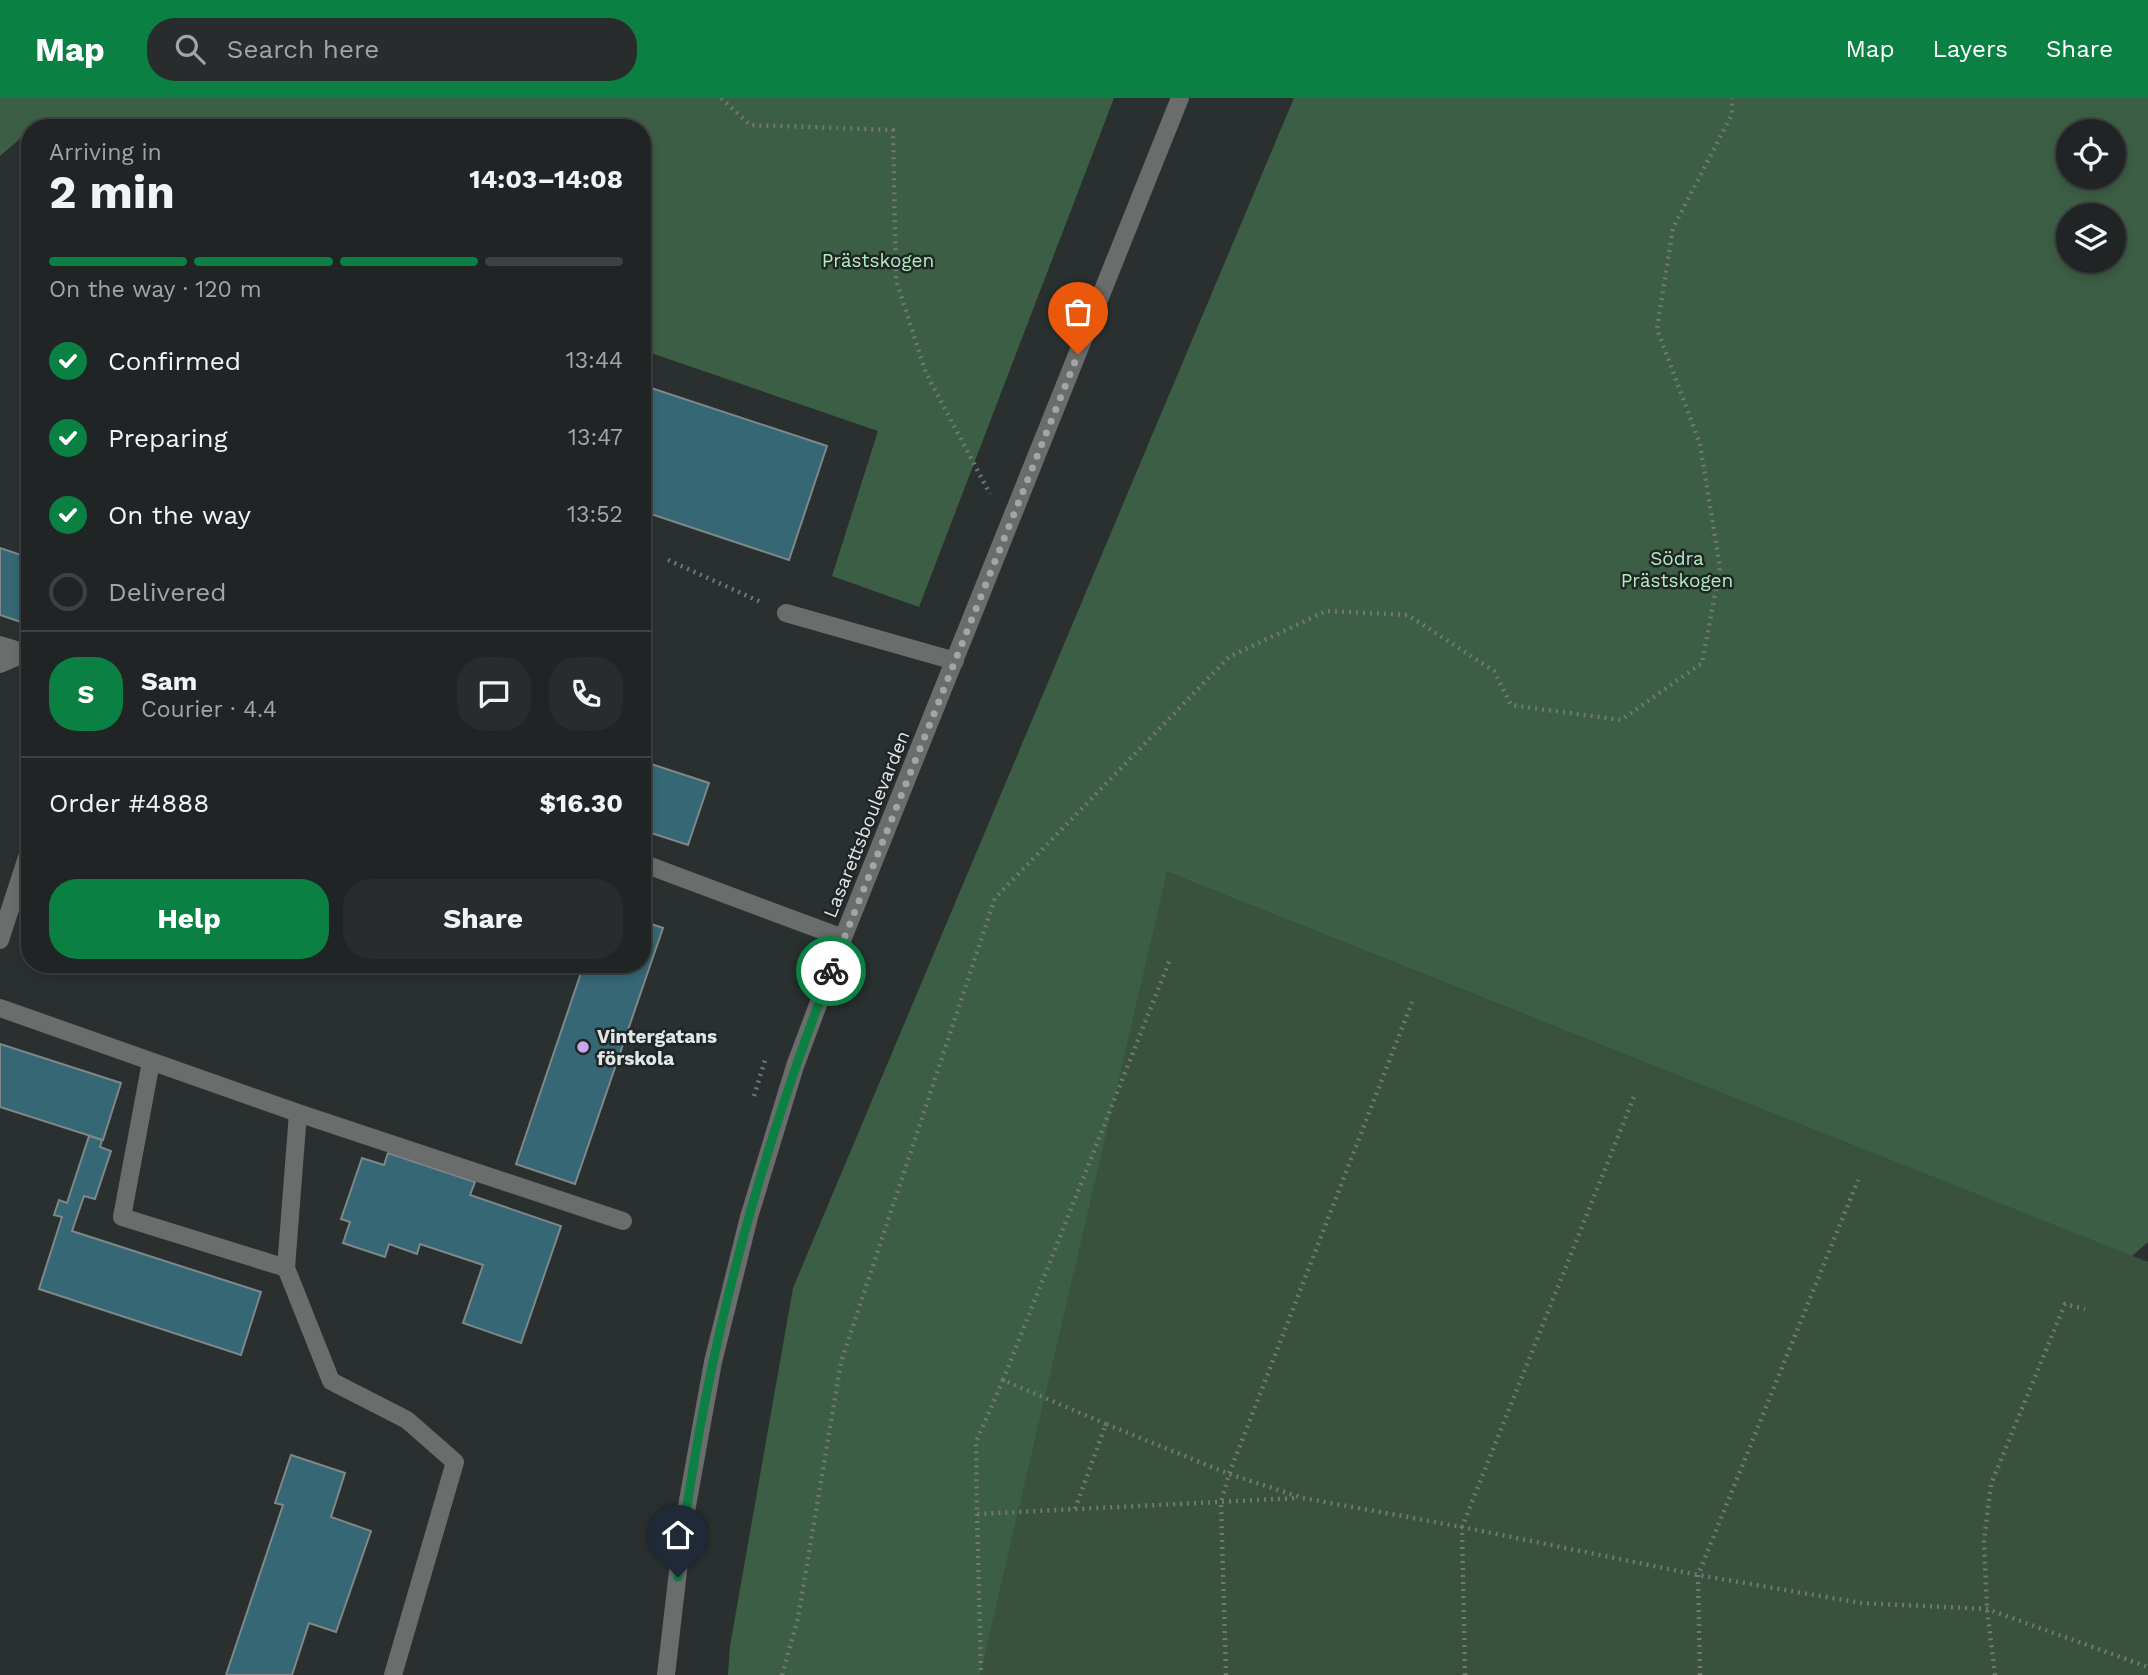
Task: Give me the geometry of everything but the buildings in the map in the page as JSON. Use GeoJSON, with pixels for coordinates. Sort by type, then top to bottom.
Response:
{"type":"FeatureCollection","features":[{"type":"Feature","properties":{"kind":"street","name":"Lasarettsboulevarden"},"geometry":{"type":"LineString","coordinates":[[666,1675],[683,1528],[713,1362],[749,1217],[795,1066],[1180,98]]}},
{"type":"Feature","properties":{"kind":"street"},"geometry":{"type":"LineString","coordinates":[[786,613],[955,661]]}},
{"type":"Feature","properties":{"kind":"street"},"geometry":{"type":"LineString","coordinates":[[0,645],[21,652]]}},
{"type":"Feature","properties":{"kind":"street"},"geometry":{"type":"LineString","coordinates":[[0,664],[21,656]]}},
{"type":"Feature","properties":{"kind":"street"},"geometry":{"type":"LineString","coordinates":[[651,866],[844,938]]}},
{"type":"Feature","properties":{"kind":"street"},"geometry":{"type":"LineString","coordinates":[[0,940],[21,876]]}},
{"type":"Feature","properties":{"kind":"street"},"geometry":{"type":"LineString","coordinates":[[0,1008],[298,1113],[623,1221]]}},
{"type":"Feature","properties":{"kind":"street"},"geometry":{"type":"LineString","coordinates":[[151,1062],[122,1217],[286,1268]]}},
{"type":"Feature","properties":{"kind":"street"},"geometry":{"type":"LineString","coordinates":[[298,1113],[286,1268],[331,1381],[407,1420],[456,1462],[393,1675]]}},
{"type":"Feature","properties":{"kind":"path"},"geometry":{"type":"LineString","coordinates":[[721,98],[750,125],[893,130],[896,281],[926,373],[990,494]]}},
{"type":"Feature","properties":{"kind":"path"},"geometry":{"type":"LineString","coordinates":[[782,1675],[798,1618],[841,1362],[995,898],[1229,657],[1326,611],[1408,615],[1494,671],[1511,705],[1621,720],[1702,663],[1720,568],[1700,444],[1657,329],[1673,228],[1732,114],[1732,98]]}},
{"type":"Feature","properties":{"kind":"path"},"geometry":{"type":"LineString","coordinates":[[668,560],[786,613]]}},
{"type":"Feature","properties":{"kind":"path"},"geometry":{"type":"LineString","coordinates":[[981,1675],[976,1443],[1171,957]]}},
{"type":"Feature","properties":{"kind":"path"},"geometry":{"type":"LineString","coordinates":[[1226,1675],[1221,1502],[1229,1474],[1412,1002]]}},
{"type":"Feature","properties":{"kind":"path"},"geometry":{"type":"LineString","coordinates":[[1465,1675],[1462,1527],[1635,1094]]}},
{"type":"Feature","properties":{"kind":"path"},"geometry":{"type":"LineString","coordinates":[[1700,1675],[1698,1575],[1858,1180]]}},
{"type":"Feature","properties":{"kind":"path"},"geometry":{"type":"LineString","coordinates":[[1995,1675],[1987,1609],[1984,1541],[1992,1484],[2065,1304],[2085,1309]]}},
{"type":"Feature","properties":{"kind":"path"},"geometry":{"type":"LineString","coordinates":[[1003,1380],[1229,1474],[1303,1498],[1698,1575],[1861,1603],[1987,1609],[2148,1667]]}},
{"type":"Feature","properties":{"kind":"path"},"geometry":{"type":"LineString","coordinates":[[1075,1509],[1106,1424]]}},
{"type":"Feature","properties":{"kind":"path"},"geometry":{"type":"LineString","coordinates":[[977,1514],[1303,1498]]}},
{"type":"Feature","properties":{"kind":"green space","name":"Prästskogen"},"geometry":{"type":"Polygon","coordinates":[[[0,98],[1114,98],[919,607],[832,576],[878,431],[651,353],[651,119],[21,119],[21,138],[0,156],[0,98]]]}},
{"type":"Feature","properties":{"kind":"green space","name":"Södra Prästskogen"},"geometry":{"type":"Polygon","coordinates":[[[1294,98],[2148,98],[2148,1242],[2132,1256],[1167,872],[980,1675],[728,1675],[730,1646],[793,1288],[1294,98]]]}},
{"type":"Feature","properties":{"kind":"green space"},"geometry":{"type":"Polygon","coordinates":[[[1167,872],[2148,1262],[2148,1675],[934,1675],[1167,872]]]}},
{"type":"Feature","properties":{"kind":"way so far"},"geometry":{"type":"LineString","coordinates":[[831,971],[1078,354]]}},
{"type":"Feature","properties":{"kind":"place","name":"Vintergatans förskola"},"geometry":{"type":"Point","coordinates":[583,1047]}},
{"type":"Feature","properties":{"kind":"route"},"geometry":{"type":"LineString","coordinates":[[678,1577],[683,1528],[713,1362],[749,1217],[795,1066],[831,971]]}}]}
